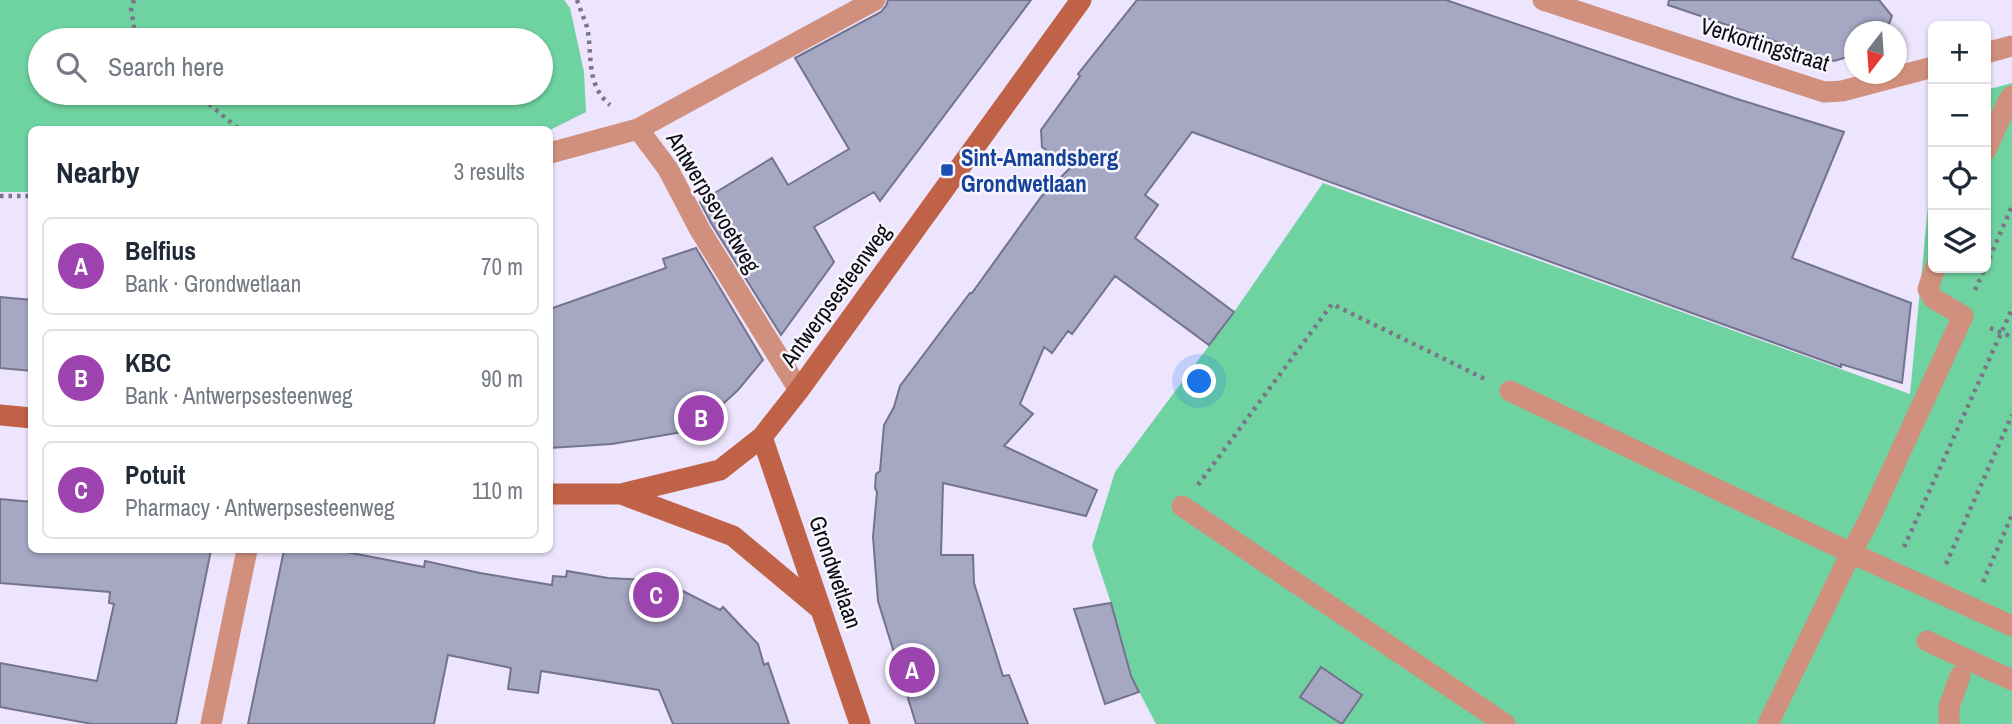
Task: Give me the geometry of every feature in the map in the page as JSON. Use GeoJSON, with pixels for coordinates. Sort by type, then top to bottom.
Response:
{"type":"FeatureCollection","features":[{"type":"Feature","properties":{"kind":"main road","name":"Antwerpsesteenweg"},"geometry":{"type":"LineString","coordinates":[[553,494],[621,494],[720,470],[762,437],[799,390],[1081,0]]}},
{"type":"Feature","properties":{"kind":"main road"},"geometry":{"type":"LineString","coordinates":[[0,415],[28,418]]}},
{"type":"Feature","properties":{"kind":"main road","name":"Grondwetlaan"},"geometry":{"type":"LineString","coordinates":[[762,437],[860,724]]}},
{"type":"Feature","properties":{"kind":"main road"},"geometry":{"type":"LineString","coordinates":[[621,494],[733,536],[821,609]]}},
{"type":"Feature","properties":{"kind":"street","name":"Antwerpsevoetweg"},"geometry":{"type":"LineString","coordinates":[[799,390],[701,230],[668,169],[638,129],[875,0]]}},
{"type":"Feature","properties":{"kind":"street","name":"Verkortingstraat"},"geometry":{"type":"LineString","coordinates":[[1543,0],[1824,92],[1842,91],[1928,68]]}},
{"type":"Feature","properties":{"kind":"street"},"geometry":{"type":"LineString","coordinates":[[1991,52],[2012,46]]}},
{"type":"Feature","properties":{"kind":"street"},"geometry":{"type":"LineString","coordinates":[[1987,147],[2012,96]]}},
{"type":"Feature","properties":{"kind":"street"},"geometry":{"type":"LineString","coordinates":[[553,152],[638,129]]}},
{"type":"Feature","properties":{"kind":"street"},"geometry":{"type":"LineString","coordinates":[[1768,724],[1868,522],[1963,316],[1933,298],[1928,289],[1933,273]]}},
{"type":"Feature","properties":{"kind":"street"},"geometry":{"type":"LineString","coordinates":[[1510,391],[1851,553],[2012,626]]}},
{"type":"Feature","properties":{"kind":"street"},"geometry":{"type":"LineString","coordinates":[[1182,506],[1505,724]]}},
{"type":"Feature","properties":{"kind":"street"},"geometry":{"type":"LineString","coordinates":[[211,724],[246,553]]}},
{"type":"Feature","properties":{"kind":"street"},"geometry":{"type":"LineString","coordinates":[[1927,641],[1964,666],[2012,680]]}},
{"type":"Feature","properties":{"kind":"street"},"geometry":{"type":"LineString","coordinates":[[1948,724],[1949,707],[1964,666]]}},
{"type":"Feature","properties":{"kind":"path"},"geometry":{"type":"LineString","coordinates":[[134,0],[131,8],[134,28]]}},
{"type":"Feature","properties":{"kind":"path"},"geometry":{"type":"LineString","coordinates":[[577,0],[587,28],[589,58],[599,96],[638,129]]}},
{"type":"Feature","properties":{"kind":"path"},"geometry":{"type":"LineString","coordinates":[[210,105],[235,126]]}},
{"type":"Feature","properties":{"kind":"path"},"geometry":{"type":"LineString","coordinates":[[0,197],[28,196]]}},
{"type":"Feature","properties":{"kind":"path"},"geometry":{"type":"LineString","coordinates":[[1991,254],[2012,206]]}},
{"type":"Feature","properties":{"kind":"path"},"geometry":{"type":"LineString","coordinates":[[1182,506],[1332,304],[1510,391]]}},
{"type":"Feature","properties":{"kind":"path"},"geometry":{"type":"LineString","coordinates":[[1893,572],[2012,309]]}},
{"type":"Feature","properties":{"kind":"path"},"geometry":{"type":"LineString","coordinates":[[1934,591],[2012,415]]}},
{"type":"Feature","properties":{"kind":"path"},"geometry":{"type":"LineString","coordinates":[[1972,607],[2012,516]]}},
{"type":"Feature","properties":{"kind":"green space"},"geometry":{"type":"Polygon","coordinates":[[[0,0],[564,0],[570,8],[584,72],[586,112],[553,128],[553,126],[28,126],[28,192],[0,192],[0,0]]]}},
{"type":"Feature","properties":{"kind":"green space"},"geometry":{"type":"Polygon","coordinates":[[[2012,83],[2012,724],[1156,724],[1131,676],[1092,546],[1115,472],[1234,312],[1323,183],[1910,394],[1928,206],[1928,273],[1991,273],[1991,89],[2012,83]]]}},
{"type":"Feature","properties":{"kind":"building"},"geometry":{"type":"Polygon","coordinates":[[[888,0],[1031,0],[880,201],[874,192],[814,227],[834,262],[781,335],[700,202],[772,158],[788,185],[849,149],[795,58],[881,12],[888,0]]]}},
{"type":"Feature","properties":{"kind":"building"},"geometry":{"type":"Polygon","coordinates":[[[1137,0],[1446,0],[1734,98],[1844,132],[1792,258],[1911,303],[1902,383],[1841,364],[1841,367],[1192,132],[1145,195],[1158,205],[1135,238],[1234,312],[1209,345],[1115,276],[1072,334],[1068,331],[1052,353],[1044,347],[1020,404],[1033,414],[1004,446],[1097,490],[1086,516],[943,483],[941,555],[973,555],[974,583],[1003,676],[1009,675],[1028,724],[916,724],[878,601],[873,537],[876,474],[880,471],[884,425],[894,407],[900,386],[1041,197],[1070,168],[1042,147],[1041,130],[1080,76],[1078,74],[1137,0]]]}},
{"type":"Feature","properties":{"kind":"building"},"geometry":{"type":"Polygon","coordinates":[[[1669,0],[1879,0],[1892,16],[1890,21],[1844,21],[1844,58],[1834,61],[1668,5],[1669,0]]]}},
{"type":"Feature","properties":{"kind":"building"},"geometry":{"type":"Polygon","coordinates":[[[696,248],[763,360],[738,390],[688,431],[612,444],[553,448],[553,308],[666,268],[663,259],[696,248]]]}},
{"type":"Feature","properties":{"kind":"building"},"geometry":{"type":"Polygon","coordinates":[[[0,297],[28,300],[28,371],[0,368],[0,297]]]}},
{"type":"Feature","properties":{"kind":"building"},"geometry":{"type":"Polygon","coordinates":[[[0,499],[28,502],[28,553],[210,553],[176,724],[92,724],[0,707],[0,663],[97,681],[114,604],[109,603],[110,592],[0,583],[0,499]]]}},
{"type":"Feature","properties":{"kind":"building"},"geometry":{"type":"Polygon","coordinates":[[[283,553],[352,553],[424,567],[425,561],[552,585],[553,576],[566,577],[567,571],[608,578],[646,580],[677,588],[720,610],[723,607],[758,644],[764,665],[768,663],[789,724],[673,724],[659,690],[541,671],[538,693],[508,689],[511,668],[448,655],[434,724],[248,724],[283,553]]]}},
{"type":"Feature","properties":{"kind":"building"},"geometry":{"type":"Polygon","coordinates":[[[1111,603],[1131,676],[1139,692],[1105,704],[1074,609],[1111,603]]]}},
{"type":"Feature","properties":{"kind":"building"},"geometry":{"type":"Polygon","coordinates":[[[1321,667],[1362,695],[1342,724],[1300,697],[1321,667]]]}},
{"type":"Feature","properties":{"kind":"place","name":"Sint-Amandsberg Grondwetlaan"},"geometry":{"type":"Point","coordinates":[947,170]}},
{"type":"Feature","properties":{"kind":"place","name":"KBC"},"geometry":{"type":"Point","coordinates":[701,418]}},
{"type":"Feature","properties":{"kind":"place","name":"Potuit"},"geometry":{"type":"Point","coordinates":[656,595]}},
{"type":"Feature","properties":{"kind":"place","name":"Belfius"},"geometry":{"type":"Point","coordinates":[912,670]}}]}
